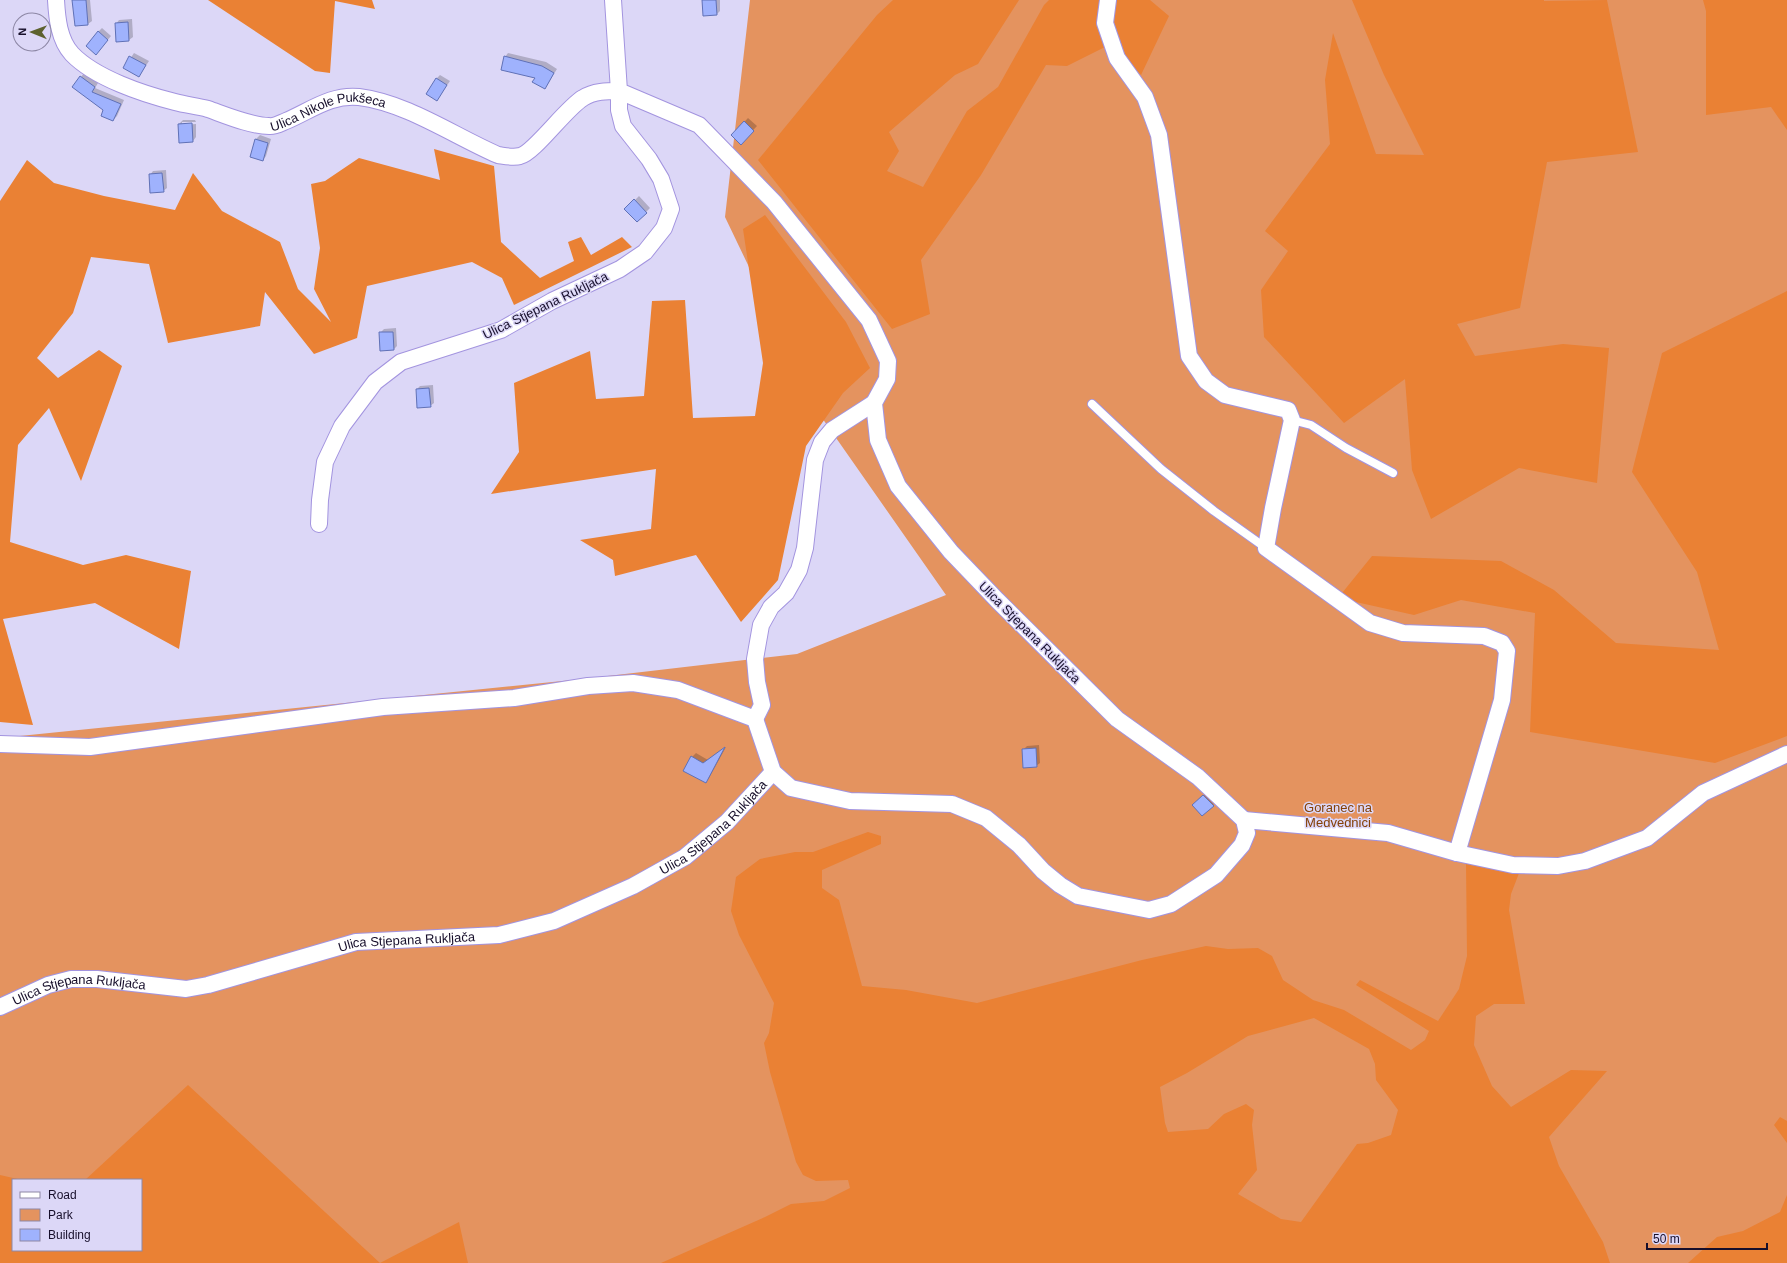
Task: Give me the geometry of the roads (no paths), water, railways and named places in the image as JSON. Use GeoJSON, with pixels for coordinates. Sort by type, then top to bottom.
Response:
{"type":"FeatureCollection","features":[{"type":"Feature","properties":{"kind":"street","name":"Ulica Nikole Pukšeca"},"geometry":{"type":"LineString","coordinates":[[56,0],[57,18],[65,44],[73,54],[96,72],[124,85],[154,96],[270,127],[330,99],[359,97],[407,111],[498,154],[510,157],[520,156],[529,151],[550,128],[583,97],[595,92],[619,90]]}},
{"type":"Feature","properties":{"kind":"street","name":"Ulica Stjepana Rukljača"},"geometry":{"type":"LineString","coordinates":[[319,524],[320,500],[325,462],[342,426],[374,382],[401,362],[501,330],[552,301],[620,269],[645,252],[664,228],[671,209],[660,179],[649,159],[623,126],[619,110],[613,0]]}},
{"type":"Feature","properties":{"kind":"street"},"geometry":{"type":"LineString","coordinates":[[1108,0],[1105,23],[1117,58],[1145,97],[1159,135],[1189,356],[1206,381],[1225,395],[1288,410],[1292,420],[1266,548],[1370,623],[1403,633],[1484,636],[1502,643],[1507,651],[1502,700],[1457,853]]}},
{"type":"Feature","properties":{"kind":"street"},"geometry":{"type":"LineString","coordinates":[[0,744],[90,747],[383,707],[514,698],[588,686],[633,683],[678,690],[755,719],[762,705],[757,682],[755,659],[761,625],[771,607],[786,594],[799,570],[806,548],[815,460],[822,442],[832,430],[874,403],[887,379],[888,362],[869,320],[774,202],[699,125],[619,90]]}},
{"type":"Feature","properties":{"kind":"street","name":"Ulica Stjepana Rukljača"},"geometry":{"type":"LineString","coordinates":[[755,719],[773,772],[791,788],[850,801],[952,804],[986,818],[1019,845],[1043,871],[1060,886],[1078,896],[1149,910],[1171,904],[1216,875],[1242,845],[1248,833],[1244,820],[1198,777],[1117,719],[951,552],[898,486],[878,440],[874,403]]}},
{"type":"Feature","properties":{"kind":"street"},"geometry":{"type":"LineString","coordinates":[[1244,820],[1388,833],[1457,853],[1513,865],[1558,866],[1585,861],[1647,838],[1703,793],[1787,754]]}},
{"type":"Feature","properties":{"kind":"street","name":"Ulica Stjepana Rukljača"},"geometry":{"type":"LineString","coordinates":[[0,1006],[48,985],[71,980],[97,979],[186,989],[208,985],[356,942],[499,935],[554,921],[633,886],[685,857],[727,822],[773,772]]}},
{"type":"Feature","properties":{"kind":"lane"},"geometry":{"type":"LineString","coordinates":[[1092,404],[1161,469],[1214,511],[1266,548]]}},
{"type":"Feature","properties":{"kind":"lane"},"geometry":{"type":"LineString","coordinates":[[1292,420],[1311,424],[1346,448],[1393,473]]}},
{"type":"Feature","properties":{"kind":"park label","name":"Goranec na Medvednici"},"geometry":{"type":"Point","coordinates":[1338,814]}}]}
